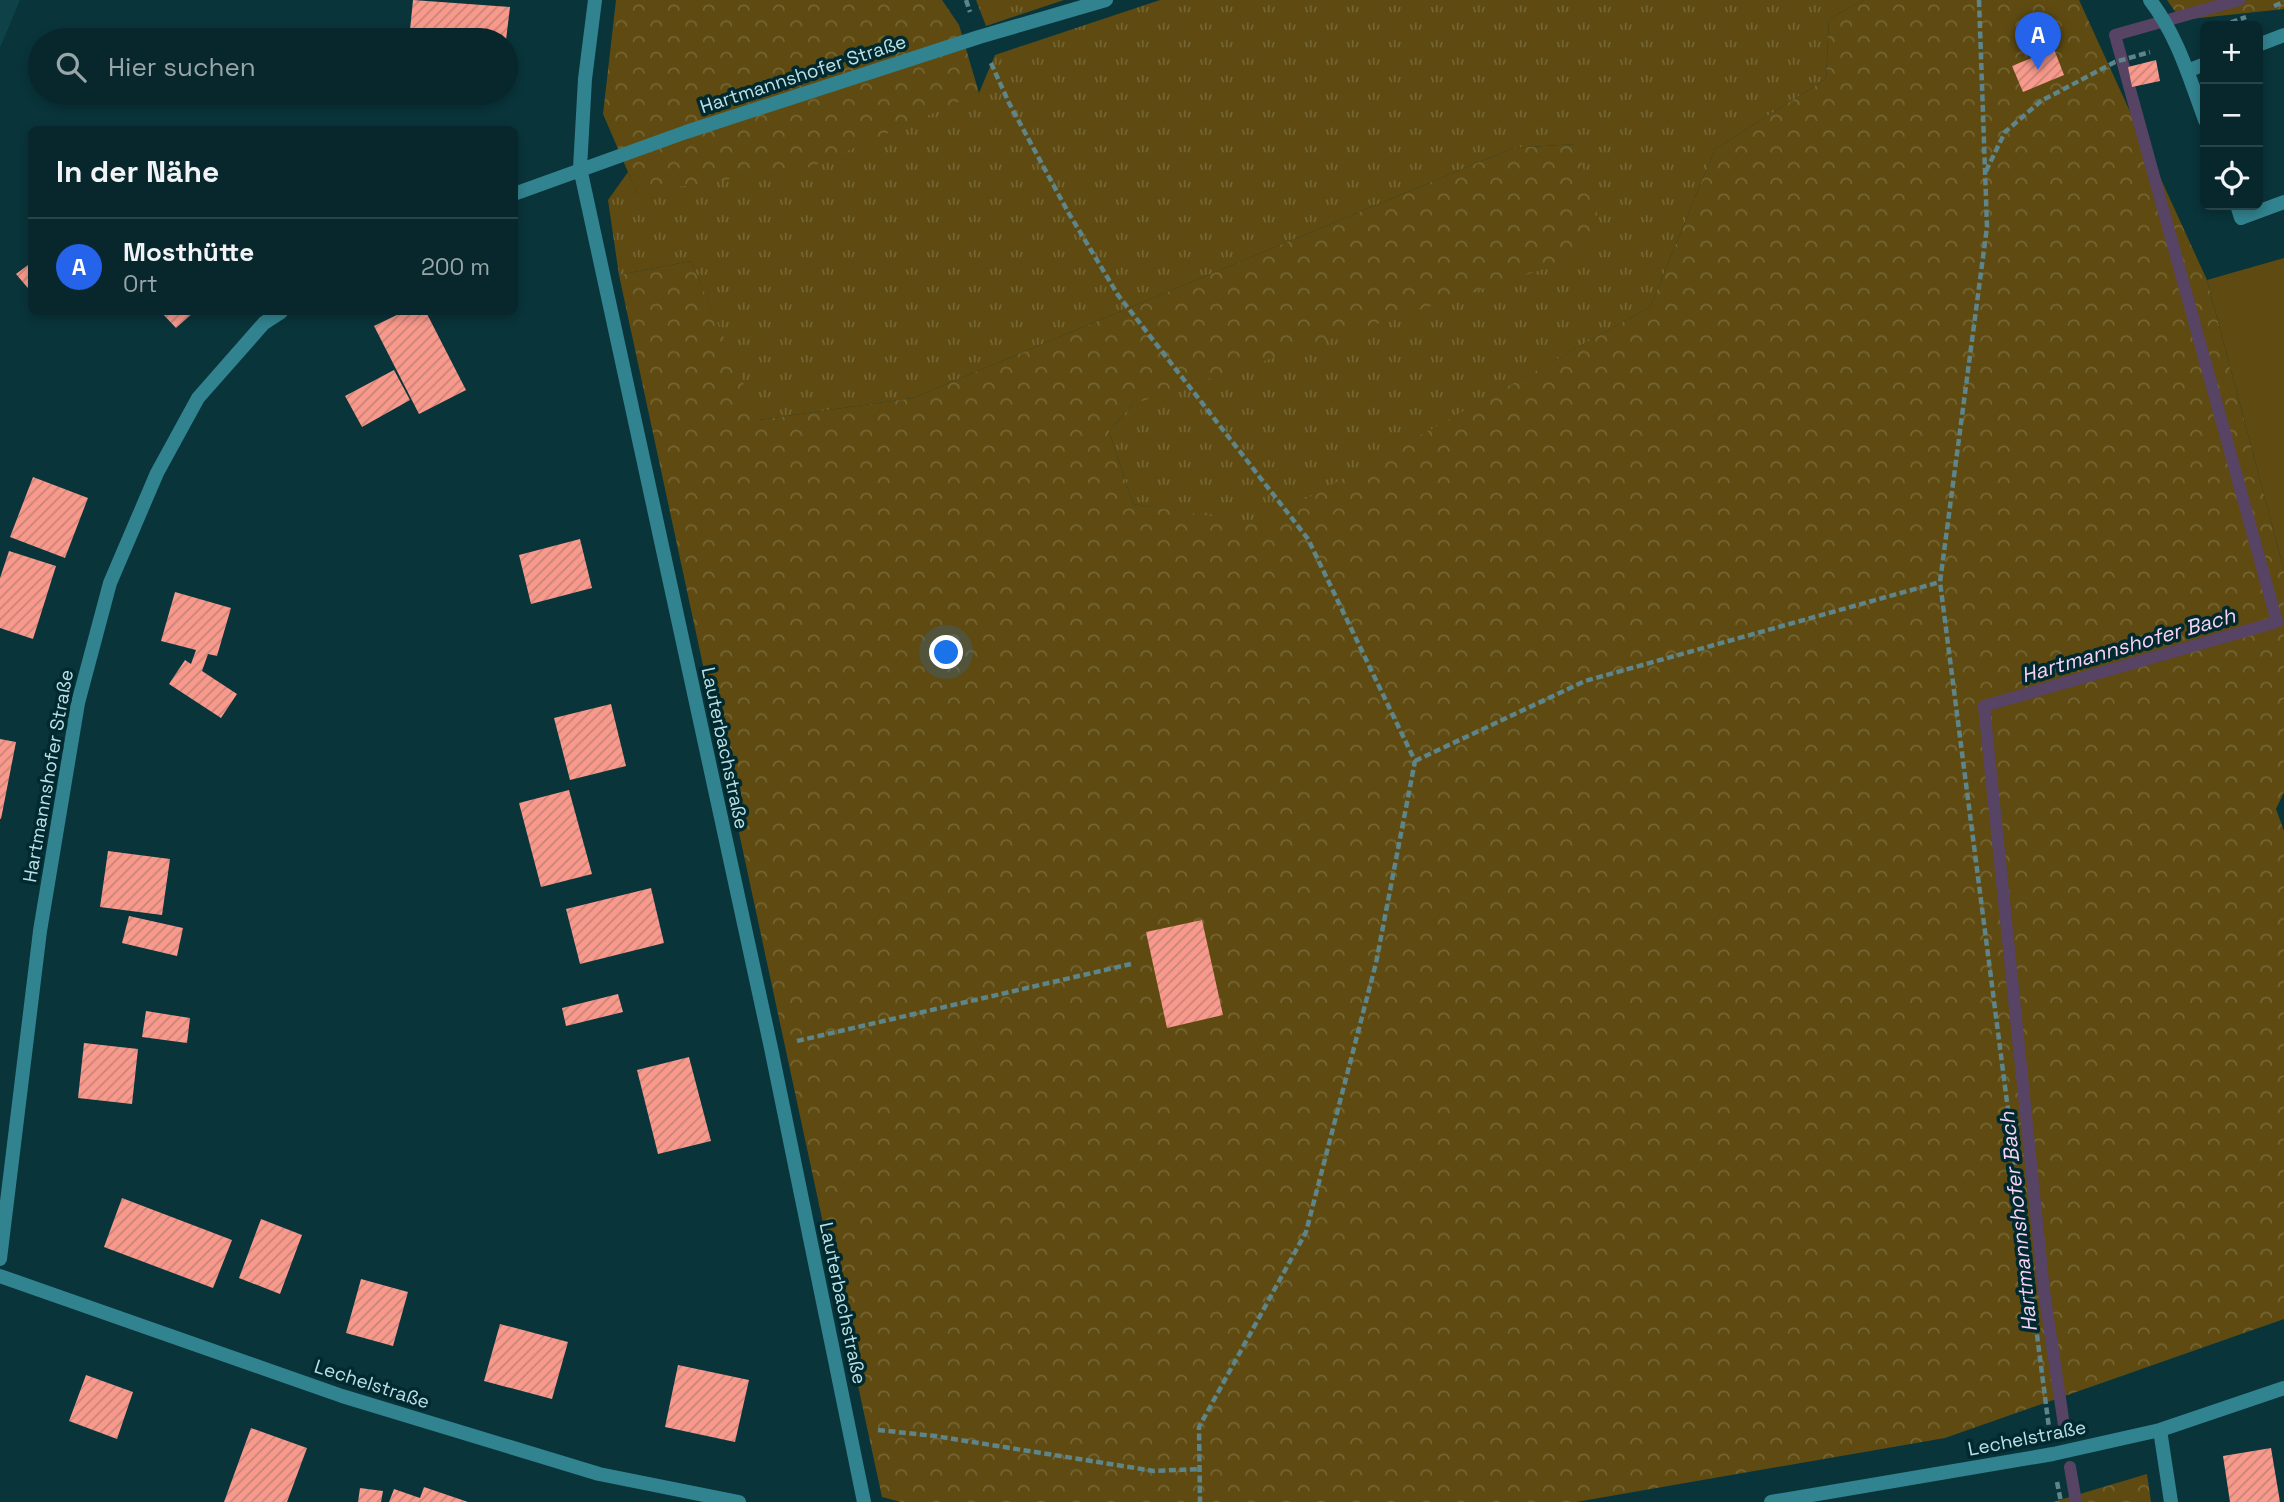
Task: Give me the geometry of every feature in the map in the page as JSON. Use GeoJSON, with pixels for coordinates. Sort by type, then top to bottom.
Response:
{"type":"FeatureCollection","features":[{"type":"Feature","properties":{"kind":"street","name":"Lauterbachstraße"},"geometry":{"type":"LineString","coordinates":[[595,0],[585,79],[580,169],[771,1048],[864,1502]]}},
{"type":"Feature","properties":{"kind":"street","name":"Hartmannshofer Straße"},"geometry":{"type":"LineString","coordinates":[[518,192],[580,169],[979,37],[1106,0]]}},
{"type":"Feature","properties":{"kind":"street"},"geometry":{"type":"LineString","coordinates":[[2150,0],[2167,23],[2177,43],[2200,106]]}},
{"type":"Feature","properties":{"kind":"street"},"geometry":{"type":"LineString","coordinates":[[2263,43],[2284,35]]}},
{"type":"Feature","properties":{"kind":"street"},"geometry":{"type":"LineString","coordinates":[[2187,71],[2200,66]]}},
{"type":"Feature","properties":{"kind":"street"},"geometry":{"type":"LineString","coordinates":[[2263,210],[2284,202]]}},
{"type":"Feature","properties":{"kind":"street"},"geometry":{"type":"LineString","coordinates":[[2239,210],[2241,218],[2262,210]]}},
{"type":"Feature","properties":{"kind":"street","name":"Hartmannshofer Straße"},"geometry":{"type":"LineString","coordinates":[[0,1259],[40,931],[78,703],[110,583],[157,473],[198,398],[264,323],[276,315]]}},
{"type":"Feature","properties":{"kind":"street","name":"Lechelstraße"},"geometry":{"type":"LineString","coordinates":[[0,1276],[342,1396],[599,1474],[739,1502]]}},
{"type":"Feature","properties":{"kind":"street","name":"Lechelstraße"},"geometry":{"type":"LineString","coordinates":[[1771,1502],[2053,1454],[2160,1430],[2284,1388]]}},
{"type":"Feature","properties":{"kind":"street"},"geometry":{"type":"LineString","coordinates":[[2160,1430],[2171,1502]]}},
{"type":"Feature","properties":{"kind":"path"},"geometry":{"type":"LineString","coordinates":[[966,0],[979,37],[1009,103],[1118,295],[1308,539],[1415,761],[1376,963],[1306,1232],[1199,1427],[1200,1502]]}},
{"type":"Feature","properties":{"kind":"path"},"geometry":{"type":"LineString","coordinates":[[1979,0],[1987,227],[1940,582],[2061,1502]]}},
{"type":"Feature","properties":{"kind":"path"},"geometry":{"type":"LineString","coordinates":[[1985,172],[2006,132],[2041,101],[2115,62],[2131,58]]}},
{"type":"Feature","properties":{"kind":"path"},"geometry":{"type":"LineString","coordinates":[[1415,761],[1585,681],[1940,582]]}},
{"type":"Feature","properties":{"kind":"path"},"geometry":{"type":"LineString","coordinates":[[771,1048],[1131,964]]}},
{"type":"Feature","properties":{"kind":"path"},"geometry":{"type":"LineString","coordinates":[[848,1427],[935,1436],[1154,1471],[1199,1469]]}},
{"type":"Feature","properties":{"kind":"shaded area"},"geometry":{"type":"Polygon","coordinates":[[[0,0],[20,0],[0,48],[0,0]]]}},
{"type":"Feature","properties":{"kind":"green space"},"geometry":{"type":"Polygon","coordinates":[[[616,0],[942,0],[959,25],[979,93],[811,167],[637,193],[603,114],[616,0]]]}},
{"type":"Feature","properties":{"kind":"green space"},"geometry":{"type":"Polygon","coordinates":[[[976,0],[1064,0],[986,26],[976,0]]]}},
{"type":"Feature","properties":{"kind":"green space"},"geometry":{"type":"Polygon","coordinates":[[[1160,0],[1864,0],[1829,19],[1826,79],[1715,149],[1650,307],[1261,525],[1133,504],[1109,431],[1133,404],[1576,144],[1513,148],[913,398],[758,420],[691,261],[619,275],[608,200],[628,172],[637,193],[979,93],[995,55],[1160,0]]]}},
{"type":"Feature","properties":{"kind":"green space"},"geometry":{"type":"Polygon","coordinates":[[[1864,0],[2079,0],[2207,280],[2284,570],[2284,792],[2276,809],[2284,831],[2284,1319],[1945,1438],[1576,1502],[901,1502],[882,1497],[619,275],[691,261],[759,420],[913,398],[1513,148],[1576,144],[1601,226],[1571,260],[1133,404],[1109,431],[1133,504],[1261,524],[1650,307],[1715,149],[1826,79],[1829,19],[1864,0]]]}},
{"type":"Feature","properties":{"kind":"green space"},"geometry":{"type":"Polygon","coordinates":[[[2167,0],[2284,0],[2284,9],[2181,20],[2167,0]]]}},
{"type":"Feature","properties":{"kind":"green space"},"geometry":{"type":"Polygon","coordinates":[[[2284,258],[2284,570],[2207,280],[2284,258]]]}},
{"type":"Feature","properties":{"kind":"green space"},"geometry":{"type":"Polygon","coordinates":[[[2147,1474],[2151,1502],[2053,1502],[2147,1474]]]}},
{"type":"Feature","properties":{"kind":"building"},"geometry":{"type":"Polygon","coordinates":[[[413,0],[510,7],[507,28],[410,28],[413,0]]]}},
{"type":"Feature","properties":{"kind":"building"},"geometry":{"type":"Polygon","coordinates":[[[2054,49],[2064,75],[2023,92],[2012,66],[2054,49]]]}},
{"type":"Feature","properties":{"kind":"building"},"geometry":{"type":"Polygon","coordinates":[[[2156,60],[2160,81],[2132,87],[2128,67],[2156,60]]]}},
{"type":"Feature","properties":{"kind":"building"},"geometry":{"type":"Polygon","coordinates":[[[28,265],[28,288],[16,274],[28,265]]]}},
{"type":"Feature","properties":{"kind":"building"},"geometry":{"type":"Polygon","coordinates":[[[164,315],[191,315],[176,328],[164,315]]]}},
{"type":"Feature","properties":{"kind":"building"},"geometry":{"type":"Polygon","coordinates":[[[397,315],[428,315],[466,390],[419,414],[374,326],[397,315]]]}},
{"type":"Feature","properties":{"kind":"building"},"geometry":{"type":"Polygon","coordinates":[[[394,370],[410,400],[362,427],[345,396],[394,370]]]}},
{"type":"Feature","properties":{"kind":"building"},"geometry":{"type":"Polygon","coordinates":[[[33,477],[88,498],[65,558],[10,537],[33,477]]]}},
{"type":"Feature","properties":{"kind":"building"},"geometry":{"type":"Polygon","coordinates":[[[580,539],[592,588],[531,604],[519,555],[580,539]]]}},
{"type":"Feature","properties":{"kind":"building"},"geometry":{"type":"Polygon","coordinates":[[[9,551],[56,566],[33,639],[0,628],[0,578],[9,551]]]}},
{"type":"Feature","properties":{"kind":"building"},"geometry":{"type":"Polygon","coordinates":[[[175,592],[231,608],[217,656],[208,654],[202,671],[237,694],[221,718],[169,684],[185,660],[191,664],[196,650],[161,641],[175,592]]]}},
{"type":"Feature","properties":{"kind":"building"},"geometry":{"type":"Polygon","coordinates":[[[611,704],[626,766],[570,780],[554,718],[611,704]]]}},
{"type":"Feature","properties":{"kind":"building"},"geometry":{"type":"Polygon","coordinates":[[[0,739],[16,742],[1,819],[0,819],[0,739]]]}},
{"type":"Feature","properties":{"kind":"building"},"geometry":{"type":"Polygon","coordinates":[[[569,790],[592,874],[541,887],[519,803],[569,790]]]}},
{"type":"Feature","properties":{"kind":"building"},"geometry":{"type":"Polygon","coordinates":[[[108,851],[170,859],[162,915],[100,907],[108,851]]]}},
{"type":"Feature","properties":{"kind":"building"},"geometry":{"type":"Polygon","coordinates":[[[651,888],[664,943],[580,964],[566,909],[651,888]]]}},
{"type":"Feature","properties":{"kind":"building"},"geometry":{"type":"Polygon","coordinates":[[[129,916],[183,928],[177,956],[122,943],[129,916]]]}},
{"type":"Feature","properties":{"kind":"building"},"geometry":{"type":"Polygon","coordinates":[[[1202,920],[1223,1015],[1167,1028],[1146,932],[1202,920]]]}},
{"type":"Feature","properties":{"kind":"building"},"geometry":{"type":"Polygon","coordinates":[[[618,994],[623,1012],[566,1026],[562,1008],[618,994]]]}},
{"type":"Feature","properties":{"kind":"building"},"geometry":{"type":"Polygon","coordinates":[[[146,1011],[190,1018],[187,1043],[142,1037],[146,1011]]]}},
{"type":"Feature","properties":{"kind":"building"},"geometry":{"type":"Polygon","coordinates":[[[84,1043],[138,1049],[132,1104],[78,1098],[84,1043]]]}},
{"type":"Feature","properties":{"kind":"building"},"geometry":{"type":"Polygon","coordinates":[[[689,1057],[711,1141],[658,1154],[637,1070],[689,1057]]]}},
{"type":"Feature","properties":{"kind":"building"},"geometry":{"type":"Polygon","coordinates":[[[122,1198],[232,1240],[213,1288],[104,1247],[122,1198]]]}},
{"type":"Feature","properties":{"kind":"building"},"geometry":{"type":"Polygon","coordinates":[[[261,1219],[302,1235],[280,1294],[239,1278],[261,1219]]]}},
{"type":"Feature","properties":{"kind":"building"},"geometry":{"type":"Polygon","coordinates":[[[361,1279],[408,1292],[393,1346],[346,1333],[361,1279]]]}},
{"type":"Feature","properties":{"kind":"building"},"geometry":{"type":"Polygon","coordinates":[[[500,1324],[568,1342],[552,1399],[484,1381],[500,1324]]]}},
{"type":"Feature","properties":{"kind":"building"},"geometry":{"type":"Polygon","coordinates":[[[678,1365],[749,1380],[735,1442],[665,1427],[678,1365]]]}},
{"type":"Feature","properties":{"kind":"building"},"geometry":{"type":"Polygon","coordinates":[[[86,1375],[133,1392],[117,1439],[69,1421],[86,1375]]]}},
{"type":"Feature","properties":{"kind":"building"},"geometry":{"type":"Polygon","coordinates":[[[251,1428],[307,1448],[287,1502],[224,1502],[251,1428]]]}},
{"type":"Feature","properties":{"kind":"building"},"geometry":{"type":"Polygon","coordinates":[[[2271,1448],[2280,1502],[2230,1502],[2223,1456],[2271,1448]]]}},
{"type":"Feature","properties":{"kind":"building"},"geometry":{"type":"Polygon","coordinates":[[[424,1487],[468,1502],[389,1502],[394,1489],[420,1498],[424,1487]]]}},
{"type":"Feature","properties":{"kind":"building"},"geometry":{"type":"Polygon","coordinates":[[[360,1488],[383,1491],[381,1502],[358,1502],[360,1488]]]}},
{"type":"Feature","properties":{"kind":"waterway","name":"Hartmannshofer Bach"},"geometry":{"type":"LineString","coordinates":[[2065,1432],[2044,1291],[1984,706],[2277,622],[2115,35],[2239,0]]}},
{"type":"Feature","properties":{"kind":"waterway","name":"Hartmannshofer Bach"},"geometry":{"type":"LineString","coordinates":[[2070,1467],[2076,1502]]}},
{"type":"Feature","properties":{"kind":"place","name":"Mosthütte"},"geometry":{"type":"Point","coordinates":[2038,70]}}]}
